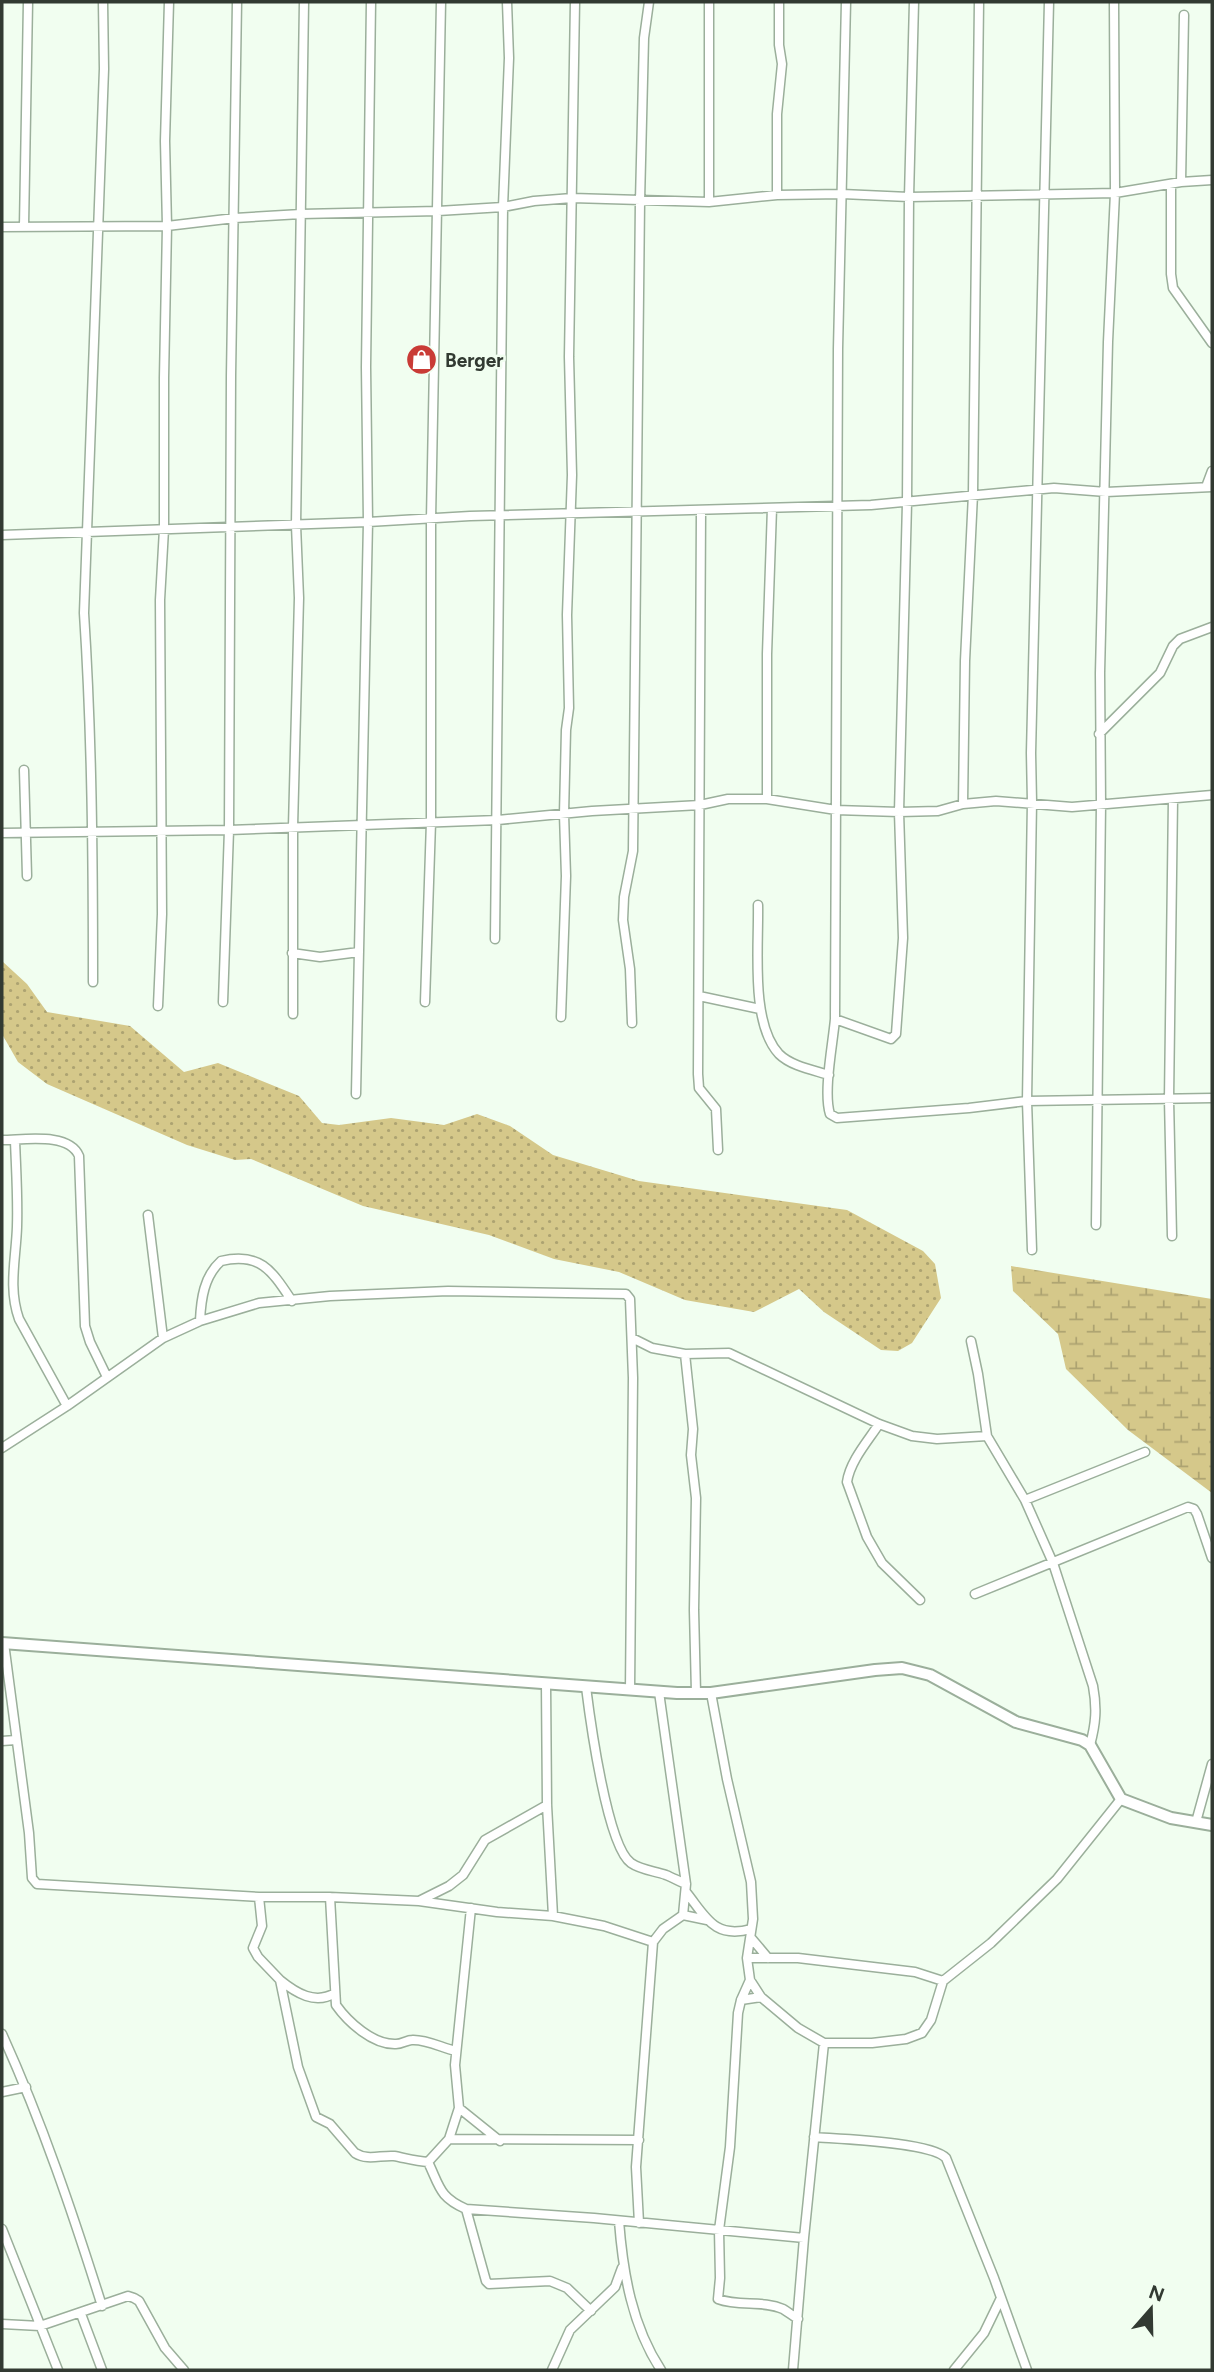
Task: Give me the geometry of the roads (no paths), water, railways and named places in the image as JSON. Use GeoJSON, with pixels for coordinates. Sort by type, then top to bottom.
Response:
{"type":"FeatureCollection","features":[{"type":"Feature","properties":{"kind":"street"},"geometry":{"type":"LineString","coordinates":[[24,226],[28,2]]}},
{"type":"Feature","properties":{"kind":"street"},"geometry":{"type":"LineString","coordinates":[[93,982],[89,682],[84,613],[104,69],[103,2]]}},
{"type":"Feature","properties":{"kind":"street"},"geometry":{"type":"LineString","coordinates":[[158,1006],[162,914],[160,600],[164,529],[167,226],[165,141],[169,2]]}},
{"type":"Feature","properties":{"kind":"street"},"geometry":{"type":"LineString","coordinates":[[223,1002],[229,830],[231,376],[237,2]]}},
{"type":"Feature","properties":{"kind":"street"},"geometry":{"type":"LineString","coordinates":[[293,1014],[293,827],[299,598],[296,525],[304,2]]}},
{"type":"Feature","properties":{"kind":"street"},"geometry":{"type":"LineString","coordinates":[[356,1094],[368,522],[366,367],[371,2]]}},
{"type":"Feature","properties":{"kind":"street"},"geometry":{"type":"LineString","coordinates":[[425,1002],[430,822],[431,519],[441,2]]}},
{"type":"Feature","properties":{"kind":"street"},"geometry":{"type":"LineString","coordinates":[[495,939],[503,207],[509,58],[507,2]]}},
{"type":"Feature","properties":{"kind":"street"},"geometry":{"type":"LineString","coordinates":[[561,1017],[566,876],[564,814],[569,708],[567,615],[572,453],[569,356],[575,2]]}},
{"type":"Feature","properties":{"kind":"street"},"geometry":{"type":"LineString","coordinates":[[632,1023],[624,897],[633,851],[640,201],[644,38],[649,2]]}},
{"type":"Feature","properties":{"kind":"street"},"geometry":{"type":"LineString","coordinates":[[709,2],[709,202]]}},
{"type":"Feature","properties":{"kind":"street"},"geometry":{"type":"LineString","coordinates":[[777,195],[777,114],[782,64],[779,46],[779,2]]}},
{"type":"Feature","properties":{"kind":"street"},"geometry":{"type":"LineString","coordinates":[[846,2],[838,349],[835,1019],[829,1075],[830,1114],[837,1118],[1027,1101],[1098,1098],[1212,1098]]}},
{"type":"Feature","properties":{"kind":"street"},"geometry":{"type":"LineString","coordinates":[[835,1019],[891,1039],[896,1034],[903,938],[899,812],[907,503],[909,197],[914,2]]}},
{"type":"Feature","properties":{"kind":"street"},"geometry":{"type":"LineString","coordinates":[[963,804],[965,661],[973,494],[979,2]]}},
{"type":"Feature","properties":{"kind":"street"},"geometry":{"type":"LineString","coordinates":[[1032,1250],[1027,1101],[1031,753],[1049,2]]}},
{"type":"Feature","properties":{"kind":"street"},"geometry":{"type":"LineString","coordinates":[[1096,1225],[1101,804],[1099,734],[1108,342],[1115,193],[1114,2]]}},
{"type":"Feature","properties":{"kind":"street"},"geometry":{"type":"LineString","coordinates":[[1181,182],[1184,15]]}},
{"type":"Feature","properties":{"kind":"street"},"geometry":{"type":"LineString","coordinates":[[2,227],[167,226],[301,214],[503,207],[572,198],[709,202],[777,195],[909,197],[1115,193],[1181,182],[1212,180]]}},
{"type":"Feature","properties":{"kind":"street"},"geometry":{"type":"LineString","coordinates":[[1171,184],[1173,288],[1212,342]]}},
{"type":"Feature","properties":{"kind":"street"},"geometry":{"type":"LineString","coordinates":[[2,535],[907,503],[973,494],[1038,490],[1079,488],[1106,492],[1209,487],[1212,471]]}},
{"type":"Feature","properties":{"kind":"street"},"geometry":{"type":"LineString","coordinates":[[767,799],[767,654],[772,508]]}},
{"type":"Feature","properties":{"kind":"street"},"geometry":{"type":"LineString","coordinates":[[701,511],[699,1088],[716,1109],[718,1150]]}},
{"type":"Feature","properties":{"kind":"street"},"geometry":{"type":"LineString","coordinates":[[1099,734],[1160,673],[1173,646],[1180,639],[1212,627]]}},
{"type":"Feature","properties":{"kind":"street"},"geometry":{"type":"LineString","coordinates":[[24,770],[27,876]]}},
{"type":"Feature","properties":{"kind":"street"},"geometry":{"type":"LineString","coordinates":[[2,833],[229,830],[498,820],[699,805],[728,799],[767,799],[836,810],[899,812],[938,811],[963,804],[996,801],[1072,807],[1212,795]]}},
{"type":"Feature","properties":{"kind":"street"},"geometry":{"type":"LineString","coordinates":[[1172,1236],[1169,1099],[1173,799]]}},
{"type":"Feature","properties":{"kind":"street"},"geometry":{"type":"LineString","coordinates":[[758,905],[760,1009],[763,1029],[779,1055],[829,1075]]}},
{"type":"Feature","properties":{"kind":"street"},"geometry":{"type":"LineString","coordinates":[[292,953],[320,957],[359,952]]}},
{"type":"Feature","properties":{"kind":"street"},"geometry":{"type":"LineString","coordinates":[[699,996],[760,1009]]}},
{"type":"Feature","properties":{"kind":"street"},"geometry":{"type":"LineString","coordinates":[[2,1140],[59,1140],[70,1144],[79,1156],[85,1326],[107,1377]]}},
{"type":"Feature","properties":{"kind":"street"},"geometry":{"type":"LineString","coordinates":[[15,1140],[17,1227],[13,1266],[14,1305],[67,1406]]}},
{"type":"Feature","properties":{"kind":"street"},"geometry":{"type":"LineString","coordinates":[[148,1215],[163,1338]]}},
{"type":"Feature","properties":{"kind":"street"},"geometry":{"type":"LineString","coordinates":[[200,1321],[205,1287],[214,1268],[221,1261],[245,1259],[267,1267],[292,1301]]}},
{"type":"Feature","properties":{"kind":"street"},"geometry":{"type":"LineString","coordinates":[[2,1448],[163,1338],[200,1321],[259,1303],[330,1296],[448,1291],[626,1294],[630,1299],[633,1378],[630,1690]]}},
{"type":"Feature","properties":{"kind":"street"},"geometry":{"type":"LineString","coordinates":[[632,1339],[652,1348],[685,1354],[729,1353],[879,1424],[912,1436],[937,1439],[987,1436]]}},
{"type":"Feature","properties":{"kind":"street"},"geometry":{"type":"LineString","coordinates":[[971,1341],[987,1436],[1025,1500],[1053,1563],[1097,1706],[1090,1745]]}},
{"type":"Feature","properties":{"kind":"street"},"geometry":{"type":"LineString","coordinates":[[685,1354],[693,1429],[691,1455],[696,1498],[695,1693]]}},
{"type":"Feature","properties":{"kind":"street"},"geometry":{"type":"LineString","coordinates":[[879,1424],[858,1456],[847,1482],[867,1536],[882,1563],[920,1600]]}},
{"type":"Feature","properties":{"kind":"street"},"geometry":{"type":"LineString","coordinates":[[1025,1500],[1145,1452]]}},
{"type":"Feature","properties":{"kind":"street"},"geometry":{"type":"LineString","coordinates":[[975,1594],[1188,1507],[1194,1509],[1197,1514],[1212,1558]]}},
{"type":"Feature","properties":{"kind":"street"},"geometry":{"type":"LineString","coordinates":[[653,1942],[604,1926],[553,1916],[471,1909],[419,1901],[259,1897],[37,1884],[33,1882],[29,1833],[3,1643],[659,1692],[711,1693],[875,1670],[910,1669],[945,1683],[1016,1722],[1072,1736],[1090,1745],[1121,1799],[1162,1815],[1212,1825]]}},
{"type":"Feature","properties":{"kind":"street"},"geometry":{"type":"LineString","coordinates":[[546,1684],[547,1805],[553,1916]]}},
{"type":"Feature","properties":{"kind":"street"},"geometry":{"type":"LineString","coordinates":[[586,1687],[609,1815],[626,1859],[686,1888],[707,1920]]}},
{"type":"Feature","properties":{"kind":"street"},"geometry":{"type":"LineString","coordinates":[[659,1692],[686,1888],[683,1915]]}},
{"type":"Feature","properties":{"kind":"street"},"geometry":{"type":"LineString","coordinates":[[711,1693],[727,1779],[751,1882],[753,1919],[747,1958],[750,1980],[761,1997],[797,2028],[824,2043],[872,2043],[922,2034],[931,2020],[943,1981],[991,1943],[1057,1880],[1121,1799]]}},
{"type":"Feature","properties":{"kind":"street"},"geometry":{"type":"LineString","coordinates":[[2,1741],[16,1740]]}},
{"type":"Feature","properties":{"kind":"street"},"geometry":{"type":"LineString","coordinates":[[1196,1822],[1212,1763]]}},
{"type":"Feature","properties":{"kind":"street"},"geometry":{"type":"LineString","coordinates":[[419,1901],[443,1890],[463,1875],[485,1840],[547,1805]]}},
{"type":"Feature","properties":{"kind":"street"},"geometry":{"type":"LineString","coordinates":[[259,1897],[262,1926],[253,1948],[258,1957],[280,1980],[303,1995],[311,1998],[328,1997],[335,1993]]}},
{"type":"Feature","properties":{"kind":"street"},"geometry":{"type":"LineString","coordinates":[[330,1897],[336,2005],[342,2013],[372,2036],[389,2044],[399,2045],[411,2039],[456,2052]]}},
{"type":"Feature","properties":{"kind":"street"},"geometry":{"type":"LineString","coordinates":[[428,2162],[449,2139],[459,2108],[456,2094],[456,2052],[471,1909]]}},
{"type":"Feature","properties":{"kind":"street"},"geometry":{"type":"LineString","coordinates":[[639,2223],[636,2167],[653,1942],[663,1929],[683,1915],[707,1920],[728,1932],[751,1934],[768,1958]]}},
{"type":"Feature","properties":{"kind":"street"},"geometry":{"type":"LineString","coordinates":[[747,1958],[799,1958],[915,1972],[943,1981]]}},
{"type":"Feature","properties":{"kind":"street"},"geometry":{"type":"LineString","coordinates":[[280,1980],[298,2067],[316,2117],[330,2124],[361,2157],[392,2156],[428,2162]]}},
{"type":"Feature","properties":{"kind":"street"},"geometry":{"type":"LineString","coordinates":[[750,1980],[741,2000],[733,2068],[730,2147],[719,2230],[718,2300],[734,2304],[772,2306],[784,2309],[798,2319]]}},
{"type":"Feature","properties":{"kind":"street"},"geometry":{"type":"LineString","coordinates":[[741,2000],[761,1997]]}},
{"type":"Feature","properties":{"kind":"street"},"geometry":{"type":"LineString","coordinates":[[2,2034],[26,2088],[102,2306]]}},
{"type":"Feature","properties":{"kind":"street"},"geometry":{"type":"LineString","coordinates":[[793,2370],[824,2043]]}},
{"type":"Feature","properties":{"kind":"street"},"geometry":{"type":"LineString","coordinates":[[2,2092],[26,2088]]}},
{"type":"Feature","properties":{"kind":"street"},"geometry":{"type":"LineString","coordinates":[[459,2108],[500,2141]]}},
{"type":"Feature","properties":{"kind":"street"},"geometry":{"type":"LineString","coordinates":[[814,2137],[907,2145],[941,2153],[946,2158],[1027,2370]]}},
{"type":"Feature","properties":{"kind":"street"},"geometry":{"type":"LineString","coordinates":[[449,2139],[639,2140]]}},
{"type":"Feature","properties":{"kind":"street"},"geometry":{"type":"LineString","coordinates":[[428,2162],[443,2195],[449,2201],[467,2209],[804,2238]]}},
{"type":"Feature","properties":{"kind":"street"},"geometry":{"type":"LineString","coordinates":[[467,2209],[489,2284],[550,2281],[567,2288],[591,2311]]}},
{"type":"Feature","properties":{"kind":"street"},"geometry":{"type":"LineString","coordinates":[[619,2221],[622,2268],[640,2333],[661,2370]]}},
{"type":"Feature","properties":{"kind":"street"},"geometry":{"type":"LineString","coordinates":[[2,2229],[58,2370]]}},
{"type":"Feature","properties":{"kind":"street"},"geometry":{"type":"LineString","coordinates":[[552,2370],[570,2330],[615,2287],[622,2268]]}},
{"type":"Feature","properties":{"kind":"street"},"geometry":{"type":"LineString","coordinates":[[2,2324],[40,2326],[128,2297],[134,2298],[139,2301],[165,2348],[184,2370]]}},
{"type":"Feature","properties":{"kind":"street"},"geometry":{"type":"LineString","coordinates":[[954,2370],[984,2333],[1001,2298]]}},
{"type":"Feature","properties":{"kind":"street"},"geometry":{"type":"LineString","coordinates":[[81,2314],[102,2370]]}},
{"type":"Feature","properties":{"kind":"place","name":"Berger"},"geometry":{"type":"Point","coordinates":[422,360]}}]}
